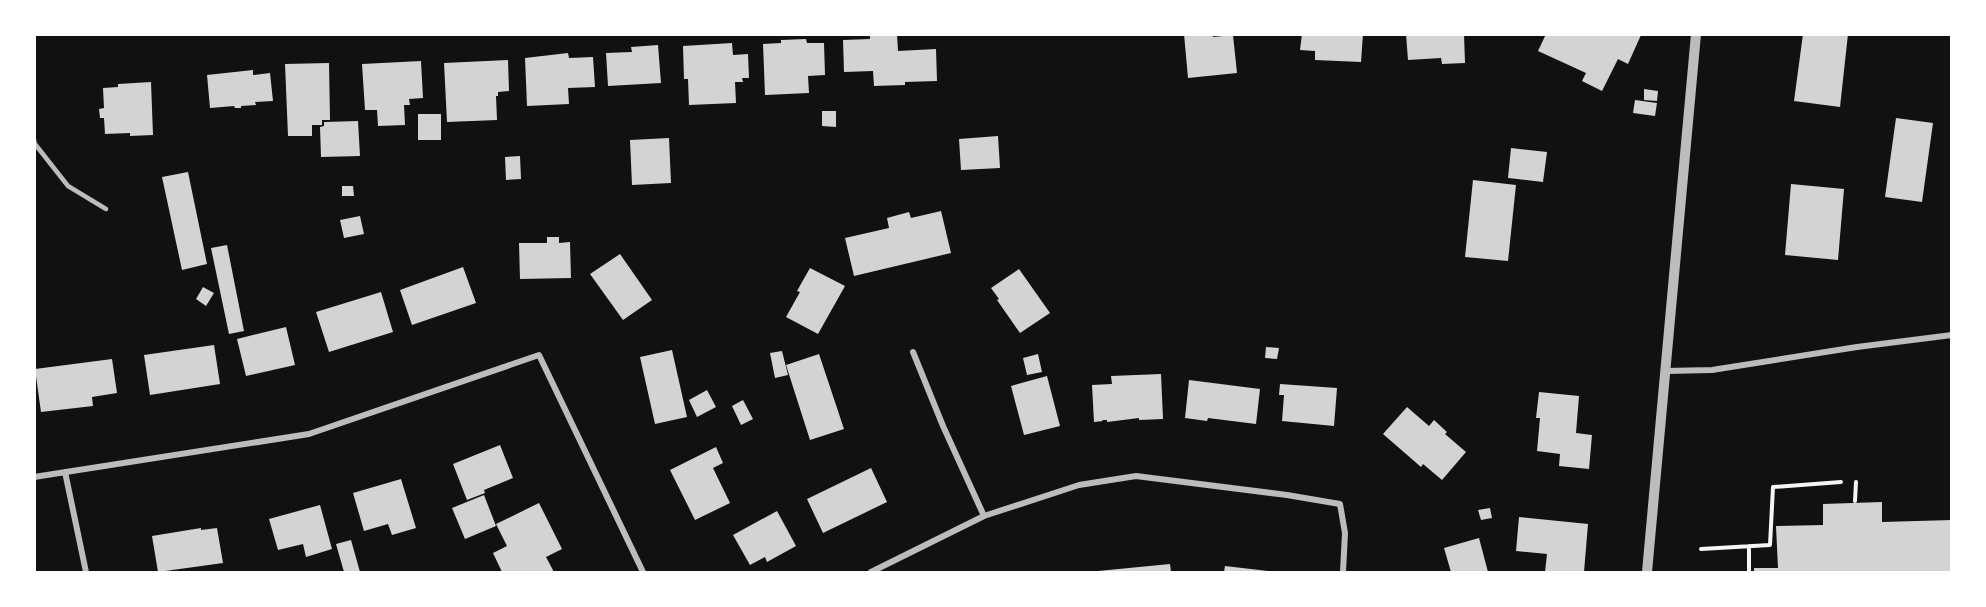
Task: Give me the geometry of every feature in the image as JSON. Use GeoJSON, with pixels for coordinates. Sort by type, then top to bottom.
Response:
{"type":"FeatureCollection","features":[{"type":"Feature","properties":{"kind":"street"},"geometry":{"type":"LineString","coordinates":[[1647,573],[1696,34]]}},
{"type":"Feature","properties":{"kind":"street"},"geometry":{"type":"LineString","coordinates":[[1665,370],[1712,369],[1952,335]]}},
{"type":"Feature","properties":{"kind":"street"},"geometry":{"type":"LineString","coordinates":[[914,352],[943,426],[984,516]]}},
{"type":"Feature","properties":{"kind":"street"},"geometry":{"type":"LineString","coordinates":[[34,477],[309,434],[539,355],[644,573]]}},
{"type":"Feature","properties":{"kind":"street"},"geometry":{"type":"LineString","coordinates":[[65,472],[86,573]]}},
{"type":"Feature","properties":{"kind":"street"},"geometry":{"type":"LineString","coordinates":[[871,573],[984,516],[1079,485],[1136,476],[1340,504],[1345,533],[1343,573]]}},
{"type":"Feature","properties":{"kind":"lane"},"geometry":{"type":"LineString","coordinates":[[34,140],[68,186],[106,209]]}},
{"type":"Feature","properties":{"kind":"path"},"geometry":{"type":"LineString","coordinates":[[1701,549],[1770,545],[1773,487],[1841,482]]}},
{"type":"Feature","properties":{"kind":"path"},"geometry":{"type":"LineString","coordinates":[[1855,501],[1856,482]]}},
{"type":"Feature","properties":{"kind":"path"},"geometry":{"type":"LineString","coordinates":[[1749,546],[1749,573]]}},
{"type":"Feature","properties":{"kind":"building"},"geometry":{"type":"Polygon","coordinates":[[[870,34],[897,34],[898,51],[936,49],[937,81],[874,86],[873,71],[844,72],[843,40],[870,39],[870,34]]]}},
{"type":"Feature","properties":{"kind":"building"},"geometry":{"type":"Polygon","coordinates":[[[1184,34],[1213,34],[1213,37],[1233,35],[1237,73],[1188,78],[1184,34]]]}},
{"type":"Feature","properties":{"kind":"building"},"geometry":{"type":"Polygon","coordinates":[[[1302,34],[1363,34],[1361,62],[1315,60],[1315,51],[1300,50],[1302,34]]]}},
{"type":"Feature","properties":{"kind":"building"},"geometry":{"type":"Polygon","coordinates":[[[1406,34],[1464,34],[1465,63],[1442,64],[1441,58],[1408,60],[1406,34]]]}},
{"type":"Feature","properties":{"kind":"building"},"geometry":{"type":"Polygon","coordinates":[[[1546,34],[1641,35],[1628,64],[1618,59],[1602,91],[1582,81],[1586,73],[1538,51],[1546,34]]]}},
{"type":"Feature","properties":{"kind":"building"},"geometry":{"type":"Polygon","coordinates":[[[1803,34],[1848,34],[1840,107],[1794,101],[1803,34]]]}},
{"type":"Feature","properties":{"kind":"building"},"geometry":{"type":"Polygon","coordinates":[[[806,39],[807,43],[824,43],[825,75],[808,76],[809,93],[765,95],[763,44],[781,43],[781,40],[806,39]]]}},
{"type":"Feature","properties":{"kind":"building"},"geometry":{"type":"Polygon","coordinates":[[[732,43],[733,55],[748,54],[749,78],[742,78],[743,82],[735,82],[736,103],[689,105],[688,79],[684,79],[683,46],[732,43]]]}},
{"type":"Feature","properties":{"kind":"building"},"geometry":{"type":"Polygon","coordinates":[[[658,45],[661,83],[608,86],[606,53],[632,52],[631,47],[658,45]]]}},
{"type":"Feature","properties":{"kind":"building"},"geometry":{"type":"Polygon","coordinates":[[[568,53],[569,58],[593,57],[595,87],[568,88],[569,104],[527,106],[525,58],[568,53]]]}},
{"type":"Feature","properties":{"kind":"building"},"geometry":{"type":"Polygon","coordinates":[[[508,60],[509,91],[498,92],[496,96],[497,120],[447,122],[444,63],[508,60]]]}},
{"type":"Feature","properties":{"kind":"building"},"geometry":{"type":"Polygon","coordinates":[[[421,61],[423,98],[409,99],[410,105],[404,105],[405,125],[378,126],[377,110],[365,110],[362,64],[421,61]]]}},
{"type":"Feature","properties":{"kind":"building"},"geometry":{"type":"Polygon","coordinates":[[[329,63],[330,120],[322,120],[322,125],[312,125],[312,136],[288,136],[285,64],[329,63]]]}},
{"type":"Feature","properties":{"kind":"building"},"geometry":{"type":"Polygon","coordinates":[[[253,70],[253,75],[270,73],[273,101],[255,102],[256,105],[241,106],[241,108],[234,106],[210,108],[207,75],[253,70]]]}},
{"type":"Feature","properties":{"kind":"building"},"geometry":{"type":"Polygon","coordinates":[[[151,82],[153,135],[105,134],[104,118],[100,118],[99,109],[104,108],[103,88],[118,87],[118,84],[151,82]]]}},
{"type":"Feature","properties":{"kind":"building"},"geometry":{"type":"Polygon","coordinates":[[[1644,89],[1658,91],[1657,101],[1644,100],[1644,89]]]}},
{"type":"Feature","properties":{"kind":"building"},"geometry":{"type":"Polygon","coordinates":[[[1635,100],[1657,103],[1655,116],[1633,113],[1635,100]]]}},
{"type":"Feature","properties":{"kind":"building"},"geometry":{"type":"Polygon","coordinates":[[[822,111],[836,111],[836,127],[822,126],[822,111]]]}},
{"type":"Feature","properties":{"kind":"building"},"geometry":{"type":"Polygon","coordinates":[[[418,114],[441,114],[441,140],[418,140],[418,114]]]}},
{"type":"Feature","properties":{"kind":"building"},"geometry":{"type":"Polygon","coordinates":[[[1896,118],[1933,123],[1922,202],[1885,197],[1896,118]]]}},
{"type":"Feature","properties":{"kind":"building"},"geometry":{"type":"Polygon","coordinates":[[[358,121],[360,156],[321,157],[320,127],[324,126],[324,122],[358,121]]]}},
{"type":"Feature","properties":{"kind":"building"},"geometry":{"type":"Polygon","coordinates":[[[998,136],[1000,168],[961,170],[959,139],[998,136]]]}},
{"type":"Feature","properties":{"kind":"building"},"geometry":{"type":"Polygon","coordinates":[[[669,138],[671,183],[632,185],[630,140],[669,138]]]}},
{"type":"Feature","properties":{"kind":"building"},"geometry":{"type":"Polygon","coordinates":[[[1511,148],[1547,152],[1543,182],[1508,178],[1511,148]]]}},
{"type":"Feature","properties":{"kind":"building"},"geometry":{"type":"Polygon","coordinates":[[[520,156],[521,179],[506,180],[505,157],[520,156]]]}},
{"type":"Feature","properties":{"kind":"building"},"geometry":{"type":"Polygon","coordinates":[[[188,172],[207,264],[182,270],[162,177],[188,172]]]}},
{"type":"Feature","properties":{"kind":"building"},"geometry":{"type":"Polygon","coordinates":[[[1473,180],[1516,185],[1508,261],[1465,257],[1473,180]]]}},
{"type":"Feature","properties":{"kind":"building"},"geometry":{"type":"Polygon","coordinates":[[[1791,184],[1844,189],[1838,260],[1785,255],[1791,184]]]}},
{"type":"Feature","properties":{"kind":"building"},"geometry":{"type":"Polygon","coordinates":[[[342,186],[353,186],[354,196],[342,196],[342,186]]]}},
{"type":"Feature","properties":{"kind":"building"},"geometry":{"type":"Polygon","coordinates":[[[941,211],[951,253],[854,276],[845,238],[889,228],[887,218],[909,212],[911,218],[941,211]]]}},
{"type":"Feature","properties":{"kind":"building"},"geometry":{"type":"Polygon","coordinates":[[[360,216],[364,234],[344,238],[340,220],[360,216]]]}},
{"type":"Feature","properties":{"kind":"building"},"geometry":{"type":"Polygon","coordinates":[[[547,237],[559,237],[559,243],[570,242],[571,278],[520,279],[519,243],[547,243],[547,237]]]}},
{"type":"Feature","properties":{"kind":"building"},"geometry":{"type":"Polygon","coordinates":[[[227,245],[244,331],[229,334],[211,248],[227,245]]]}},
{"type":"Feature","properties":{"kind":"building"},"geometry":{"type":"Polygon","coordinates":[[[620,254],[652,300],[623,320],[590,274],[620,254]]]}},
{"type":"Feature","properties":{"kind":"building"},"geometry":{"type":"Polygon","coordinates":[[[463,267],[476,303],[412,325],[400,290],[463,267]]]}},
{"type":"Feature","properties":{"kind":"building"},"geometry":{"type":"Polygon","coordinates":[[[810,268],[845,286],[818,334],[786,317],[810,268]]]}},
{"type":"Feature","properties":{"kind":"building"},"geometry":{"type":"Polygon","coordinates":[[[1019,269],[1050,313],[1020,333],[991,288],[1019,269]]]}},
{"type":"Feature","properties":{"kind":"building"},"geometry":{"type":"Polygon","coordinates":[[[203,287],[214,293],[206,306],[196,299],[203,287]]]}},
{"type":"Feature","properties":{"kind":"building"},"geometry":{"type":"Polygon","coordinates":[[[381,292],[393,332],[329,352],[316,312],[381,292]]]}},
{"type":"Feature","properties":{"kind":"building"},"geometry":{"type":"Polygon","coordinates":[[[286,327],[295,365],[246,376],[237,339],[286,327]]]}},
{"type":"Feature","properties":{"kind":"building"},"geometry":{"type":"Polygon","coordinates":[[[214,345],[220,384],[150,395],[144,355],[214,345]]]}},
{"type":"Feature","properties":{"kind":"building"},"geometry":{"type":"Polygon","coordinates":[[[1266,347],[1279,348],[1277,359],[1265,358],[1266,347]]]}},
{"type":"Feature","properties":{"kind":"building"},"geometry":{"type":"Polygon","coordinates":[[[672,350],[687,417],[655,424],[640,357],[672,350]]]}},
{"type":"Feature","properties":{"kind":"building"},"geometry":{"type":"Polygon","coordinates":[[[782,351],[788,375],[775,378],[770,353],[782,351]]]}},
{"type":"Feature","properties":{"kind":"building"},"geometry":{"type":"Polygon","coordinates":[[[819,354],[844,429],[810,440],[786,365],[819,354]]]}},
{"type":"Feature","properties":{"kind":"building"},"geometry":{"type":"Polygon","coordinates":[[[1038,354],[1042,372],[1027,375],[1023,358],[1038,354]]]}},
{"type":"Feature","properties":{"kind":"building"},"geometry":{"type":"Polygon","coordinates":[[[112,359],[117,393],[92,397],[93,406],[41,412],[35,369],[112,359]]]}},
{"type":"Feature","properties":{"kind":"building"},"geometry":{"type":"Polygon","coordinates":[[[1161,374],[1163,419],[1139,420],[1139,418],[1094,422],[1092,385],[1112,384],[1111,376],[1161,374]]]}},
{"type":"Feature","properties":{"kind":"building"},"geometry":{"type":"Polygon","coordinates":[[[1047,376],[1060,426],[1024,435],[1011,386],[1047,376]]]}},
{"type":"Feature","properties":{"kind":"building"},"geometry":{"type":"Polygon","coordinates":[[[1189,380],[1260,389],[1256,424],[1208,418],[1207,421],[1185,418],[1189,380]]]}},
{"type":"Feature","properties":{"kind":"building"},"geometry":{"type":"Polygon","coordinates":[[[1280,384],[1337,388],[1334,426],[1282,421],[1284,395],[1279,395],[1280,384]]]}},
{"type":"Feature","properties":{"kind":"building"},"geometry":{"type":"Polygon","coordinates":[[[707,390],[716,407],[697,417],[689,400],[707,390]]]}},
{"type":"Feature","properties":{"kind":"building"},"geometry":{"type":"Polygon","coordinates":[[[1539,392],[1579,396],[1576,433],[1592,435],[1589,469],[1559,466],[1560,454],[1537,451],[1540,418],[1536,418],[1539,392]]]}},
{"type":"Feature","properties":{"kind":"building"},"geometry":{"type":"Polygon","coordinates":[[[743,400],[753,419],[741,425],[732,406],[743,400]]]}},
{"type":"Feature","properties":{"kind":"building"},"geometry":{"type":"Polygon","coordinates":[[[1407,407],[1429,426],[1434,420],[1447,432],[1445,434],[1466,452],[1442,480],[1423,464],[1421,467],[1383,434],[1407,407]]]}},
{"type":"Feature","properties":{"kind":"building"},"geometry":{"type":"Polygon","coordinates":[[[500,445],[513,478],[467,500],[453,464],[500,445]]]}},
{"type":"Feature","properties":{"kind":"building"},"geometry":{"type":"Polygon","coordinates":[[[716,447],[723,463],[713,468],[730,503],[695,520],[670,470],[716,447]]]}},
{"type":"Feature","properties":{"kind":"building"},"geometry":{"type":"Polygon","coordinates":[[[871,468],[887,502],[823,533],[807,499],[871,468]]]}},
{"type":"Feature","properties":{"kind":"building"},"geometry":{"type":"Polygon","coordinates":[[[401,479],[416,528],[392,535],[388,524],[364,531],[353,493],[401,479]]]}},
{"type":"Feature","properties":{"kind":"building"},"geometry":{"type":"Polygon","coordinates":[[[484,495],[496,526],[465,539],[452,508],[484,495]]]}},
{"type":"Feature","properties":{"kind":"building"},"geometry":{"type":"Polygon","coordinates":[[[1882,502],[1882,522],[1952,520],[1952,572],[1754,572],[1754,568],[1778,568],[1776,526],[1823,525],[1823,504],[1882,502]]]}},
{"type":"Feature","properties":{"kind":"building"},"geometry":{"type":"Polygon","coordinates":[[[539,503],[562,549],[546,557],[554,572],[502,572],[493,553],[507,546],[496,524],[539,503]]]}},
{"type":"Feature","properties":{"kind":"building"},"geometry":{"type":"Polygon","coordinates":[[[320,505],[332,549],[306,557],[303,544],[278,550],[269,519],[320,505]]]}},
{"type":"Feature","properties":{"kind":"building"},"geometry":{"type":"Polygon","coordinates":[[[1490,508],[1492,518],[1481,520],[1478,510],[1490,508]]]}},
{"type":"Feature","properties":{"kind":"building"},"geometry":{"type":"Polygon","coordinates":[[[777,511],[796,546],[767,562],[765,557],[750,565],[733,535],[777,511]]]}},
{"type":"Feature","properties":{"kind":"building"},"geometry":{"type":"Polygon","coordinates":[[[1519,517],[1588,524],[1584,572],[1545,572],[1547,554],[1516,551],[1519,517]]]}},
{"type":"Feature","properties":{"kind":"building"},"geometry":{"type":"Polygon","coordinates":[[[201,528],[201,530],[217,528],[223,563],[158,572],[152,536],[201,528]]]}},
{"type":"Feature","properties":{"kind":"building"},"geometry":{"type":"Polygon","coordinates":[[[1479,538],[1488,572],[1451,572],[1444,548],[1479,538]]]}},
{"type":"Feature","properties":{"kind":"building"},"geometry":{"type":"Polygon","coordinates":[[[351,540],[360,572],[344,572],[336,544],[351,540]]]}},
{"type":"Feature","properties":{"kind":"building"},"geometry":{"type":"Polygon","coordinates":[[[1170,564],[1171,572],[1098,572],[1098,571],[1170,564]]]}},
{"type":"Feature","properties":{"kind":"building"},"geometry":{"type":"Polygon","coordinates":[[[1225,566],[1268,571],[1268,572],[1224,572],[1225,566]]]}}]}
